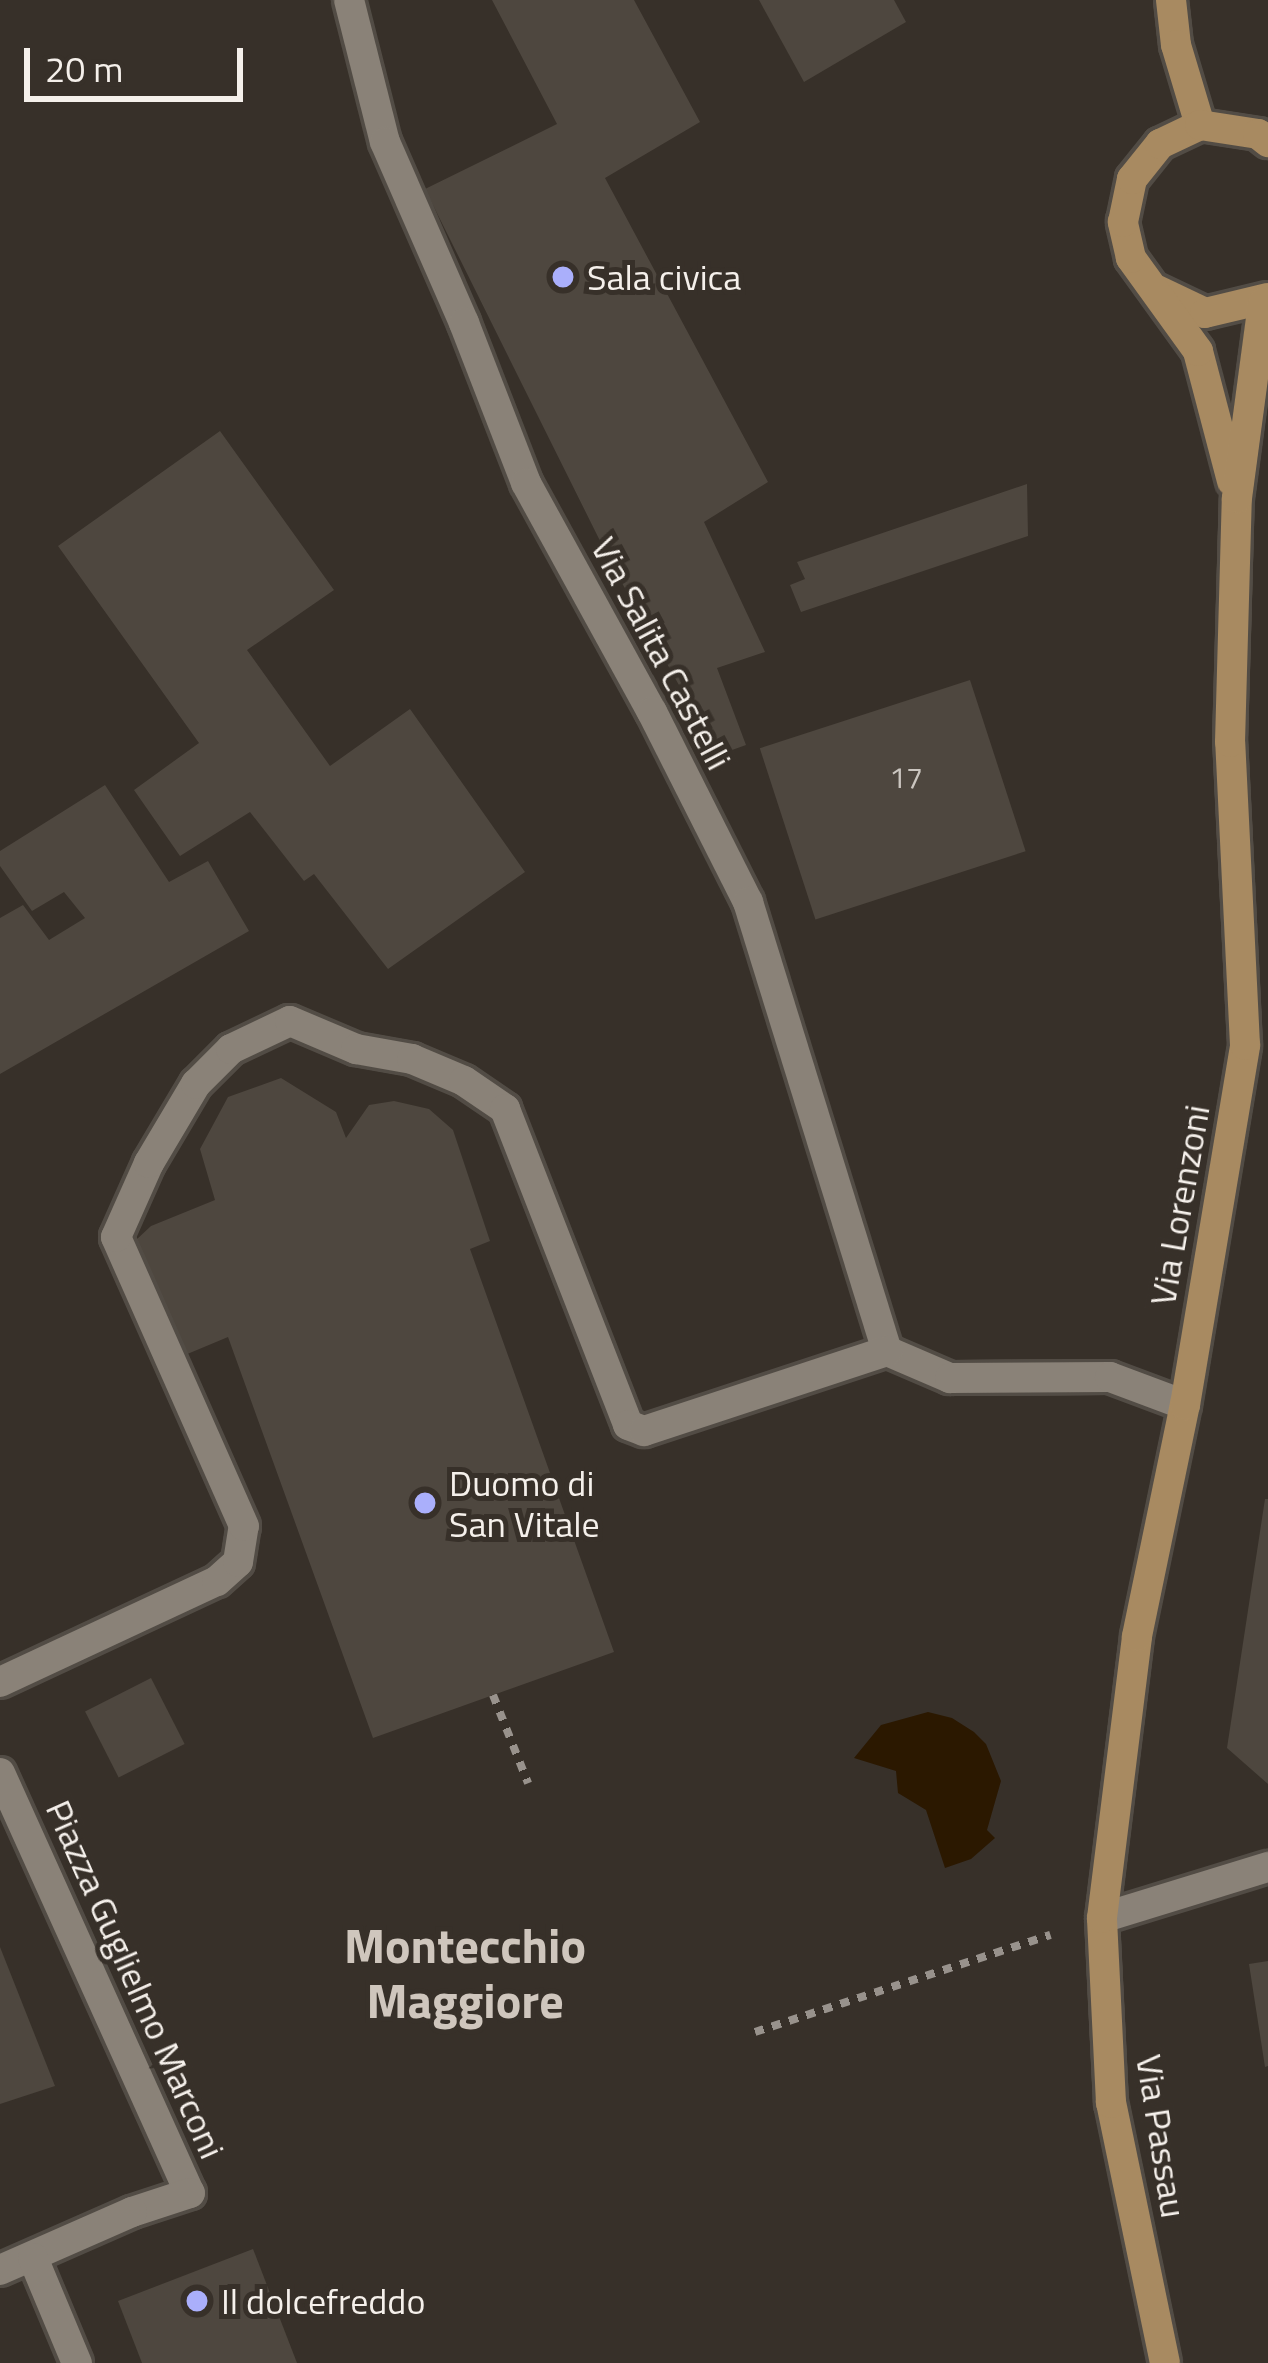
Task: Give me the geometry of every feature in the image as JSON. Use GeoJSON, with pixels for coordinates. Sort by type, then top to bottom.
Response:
{"type":"FeatureCollection","features":[{"type":"Feature","properties":{"kind":"street","name":"Via Salita Castelli"},"geometry":{"type":"LineString","coordinates":[[349,0],[385,142],[464,322],[526,483],[652,712],[748,902],[887,1351]]}},
{"type":"Feature","properties":{"kind":"street"},"geometry":{"type":"LineString","coordinates":[[1172,0],[1176,45],[1200,125],[1265,136]]}},
{"type":"Feature","properties":{"kind":"street","name":"Via Lorenzoni"},"geometry":{"type":"LineString","coordinates":[[1200,125],[1160,144],[1132,178],[1123,222],[1132,258],[1198,351],[1237,498]]}},
{"type":"Feature","properties":{"kind":"street"},"geometry":{"type":"LineString","coordinates":[[1152,287],[1204,313],[1266,300]]}},
{"type":"Feature","properties":{"kind":"street","name":"Via Lorenzoni"},"geometry":{"type":"LineString","coordinates":[[1102,1918],[1137,1636],[1185,1405],[1245,1045],[1230,742],[1237,498],[1266,300]]}},
{"type":"Feature","properties":{"kind":"street"},"geometry":{"type":"LineString","coordinates":[[0,1682],[217,1581],[238,1562],[244,1526],[116,1237],[148,1163],[196,1084],[232,1049],[290,1021],[356,1049],[412,1059],[464,1081],[505,1109],[628,1425],[644,1431],[887,1351],[950,1378],[1110,1377],[1185,1405]]}},
{"type":"Feature","properties":{"kind":"street","name":"Piazza Guglielmo Marconi"},"geometry":{"type":"LineString","coordinates":[[0,1773],[190,2193],[132,2212],[33,2258]]}},
{"type":"Feature","properties":{"kind":"street"},"geometry":{"type":"LineString","coordinates":[[1102,1918],[1268,1867]]}},
{"type":"Feature","properties":{"kind":"street","name":"Via Passau"},"geometry":{"type":"LineString","coordinates":[[1102,1918],[1111,2103],[1165,2363]]}},
{"type":"Feature","properties":{"kind":"street"},"geometry":{"type":"LineString","coordinates":[[0,2270],[33,2258],[77,2363]]}},
{"type":"Feature","properties":{"kind":"path"},"geometry":{"type":"LineString","coordinates":[[493,1695],[528,1783]]}},
{"type":"Feature","properties":{"kind":"path"},"geometry":{"type":"LineString","coordinates":[[755,2032],[1102,1918]]}},
{"type":"Feature","properties":{"kind":"shaded area"},"geometry":{"type":"Polygon","coordinates":[[[928,1712],[952,1718],[974,1732],[986,1744],[1001,1781],[987,1830],[995,1838],[971,1859],[945,1868],[926,1810],[898,1793],[896,1771],[854,1758],[881,1725],[928,1712]]]}},
{"type":"Feature","properties":{"kind":"building","name":"Sala civica"},"geometry":{"type":"Polygon","coordinates":[[[492,0],[634,0],[700,122],[605,178],[768,482],[704,522],[765,652],[717,668],[746,745],[718,755],[613,567],[425,189],[557,124],[492,0]]]}},
{"type":"Feature","properties":{"kind":"building"},"geometry":{"type":"Polygon","coordinates":[[[759,0],[894,0],[906,22],[804,82],[759,0]]]}},
{"type":"Feature","properties":{"kind":"building"},"geometry":{"type":"Polygon","coordinates":[[[220,431],[334,590],[247,650],[330,766],[410,709],[525,872],[388,969],[314,874],[304,881],[250,812],[180,856],[134,790],[199,743],[58,546],[220,431]]]}},
{"type":"Feature","properties":{"kind":"building"},"geometry":{"type":"Polygon","coordinates":[[[1027,484],[1028,536],[801,612],[790,585],[805,579],[797,562],[1027,484]]]}},
{"type":"Feature","properties":{"kind":"building"},"geometry":{"type":"Polygon","coordinates":[[[970,680],[1026,851],[815,919],[760,748],[970,680]]]}},
{"type":"Feature","properties":{"kind":"building"},"geometry":{"type":"Polygon","coordinates":[[[105,785],[169,882],[208,861],[249,931],[0,1074],[0,918],[23,905],[49,940],[85,918],[64,892],[32,911],[0,866],[0,851],[105,785]]]}},
{"type":"Feature","properties":{"kind":"building","name":"Duomo di San Vitale"},"geometry":{"type":"Polygon","coordinates":[[[281,1078],[336,1112],[346,1138],[369,1105],[394,1101],[429,1109],[453,1130],[490,1241],[470,1249],[614,1652],[373,1738],[228,1337],[185,1355],[136,1240],[151,1226],[215,1200],[200,1149],[228,1097],[281,1078]]]}},
{"type":"Feature","properties":{"kind":"building"},"geometry":{"type":"Polygon","coordinates":[[[1268,1499],[1268,1784],[1227,1748],[1268,1499]]]}},
{"type":"Feature","properties":{"kind":"building"},"geometry":{"type":"Polygon","coordinates":[[[151,1678],[185,1744],[119,1778],[85,1712],[151,1678]]]}},
{"type":"Feature","properties":{"kind":"building"},"geometry":{"type":"Polygon","coordinates":[[[0,1947],[55,2086],[0,2104],[0,1947]]]}},
{"type":"Feature","properties":{"kind":"building"},"geometry":{"type":"Polygon","coordinates":[[[1268,1961],[1268,2066],[1265,2067],[1249,1964],[1268,1961]]]}},
{"type":"Feature","properties":{"kind":"building"},"geometry":{"type":"Polygon","coordinates":[[[253,2249],[297,2363],[142,2363],[118,2301],[253,2249]]]}},
{"type":"Feature","properties":{"kind":"place","name":"Sala civica"},"geometry":{"type":"Point","coordinates":[563,277]}},
{"type":"Feature","properties":{"kind":"place","name":"Duomo di San Vitale"},"geometry":{"type":"Point","coordinates":[425,1503]}},
{"type":"Feature","properties":{"kind":"place","name":"Il dolcefreddo"},"geometry":{"type":"Point","coordinates":[197,2301]}},
{"type":"Feature","properties":{"kind":"district","name":"Montecchio Maggiore"},"geometry":{"type":"Point","coordinates":[465,1972]}}]}
